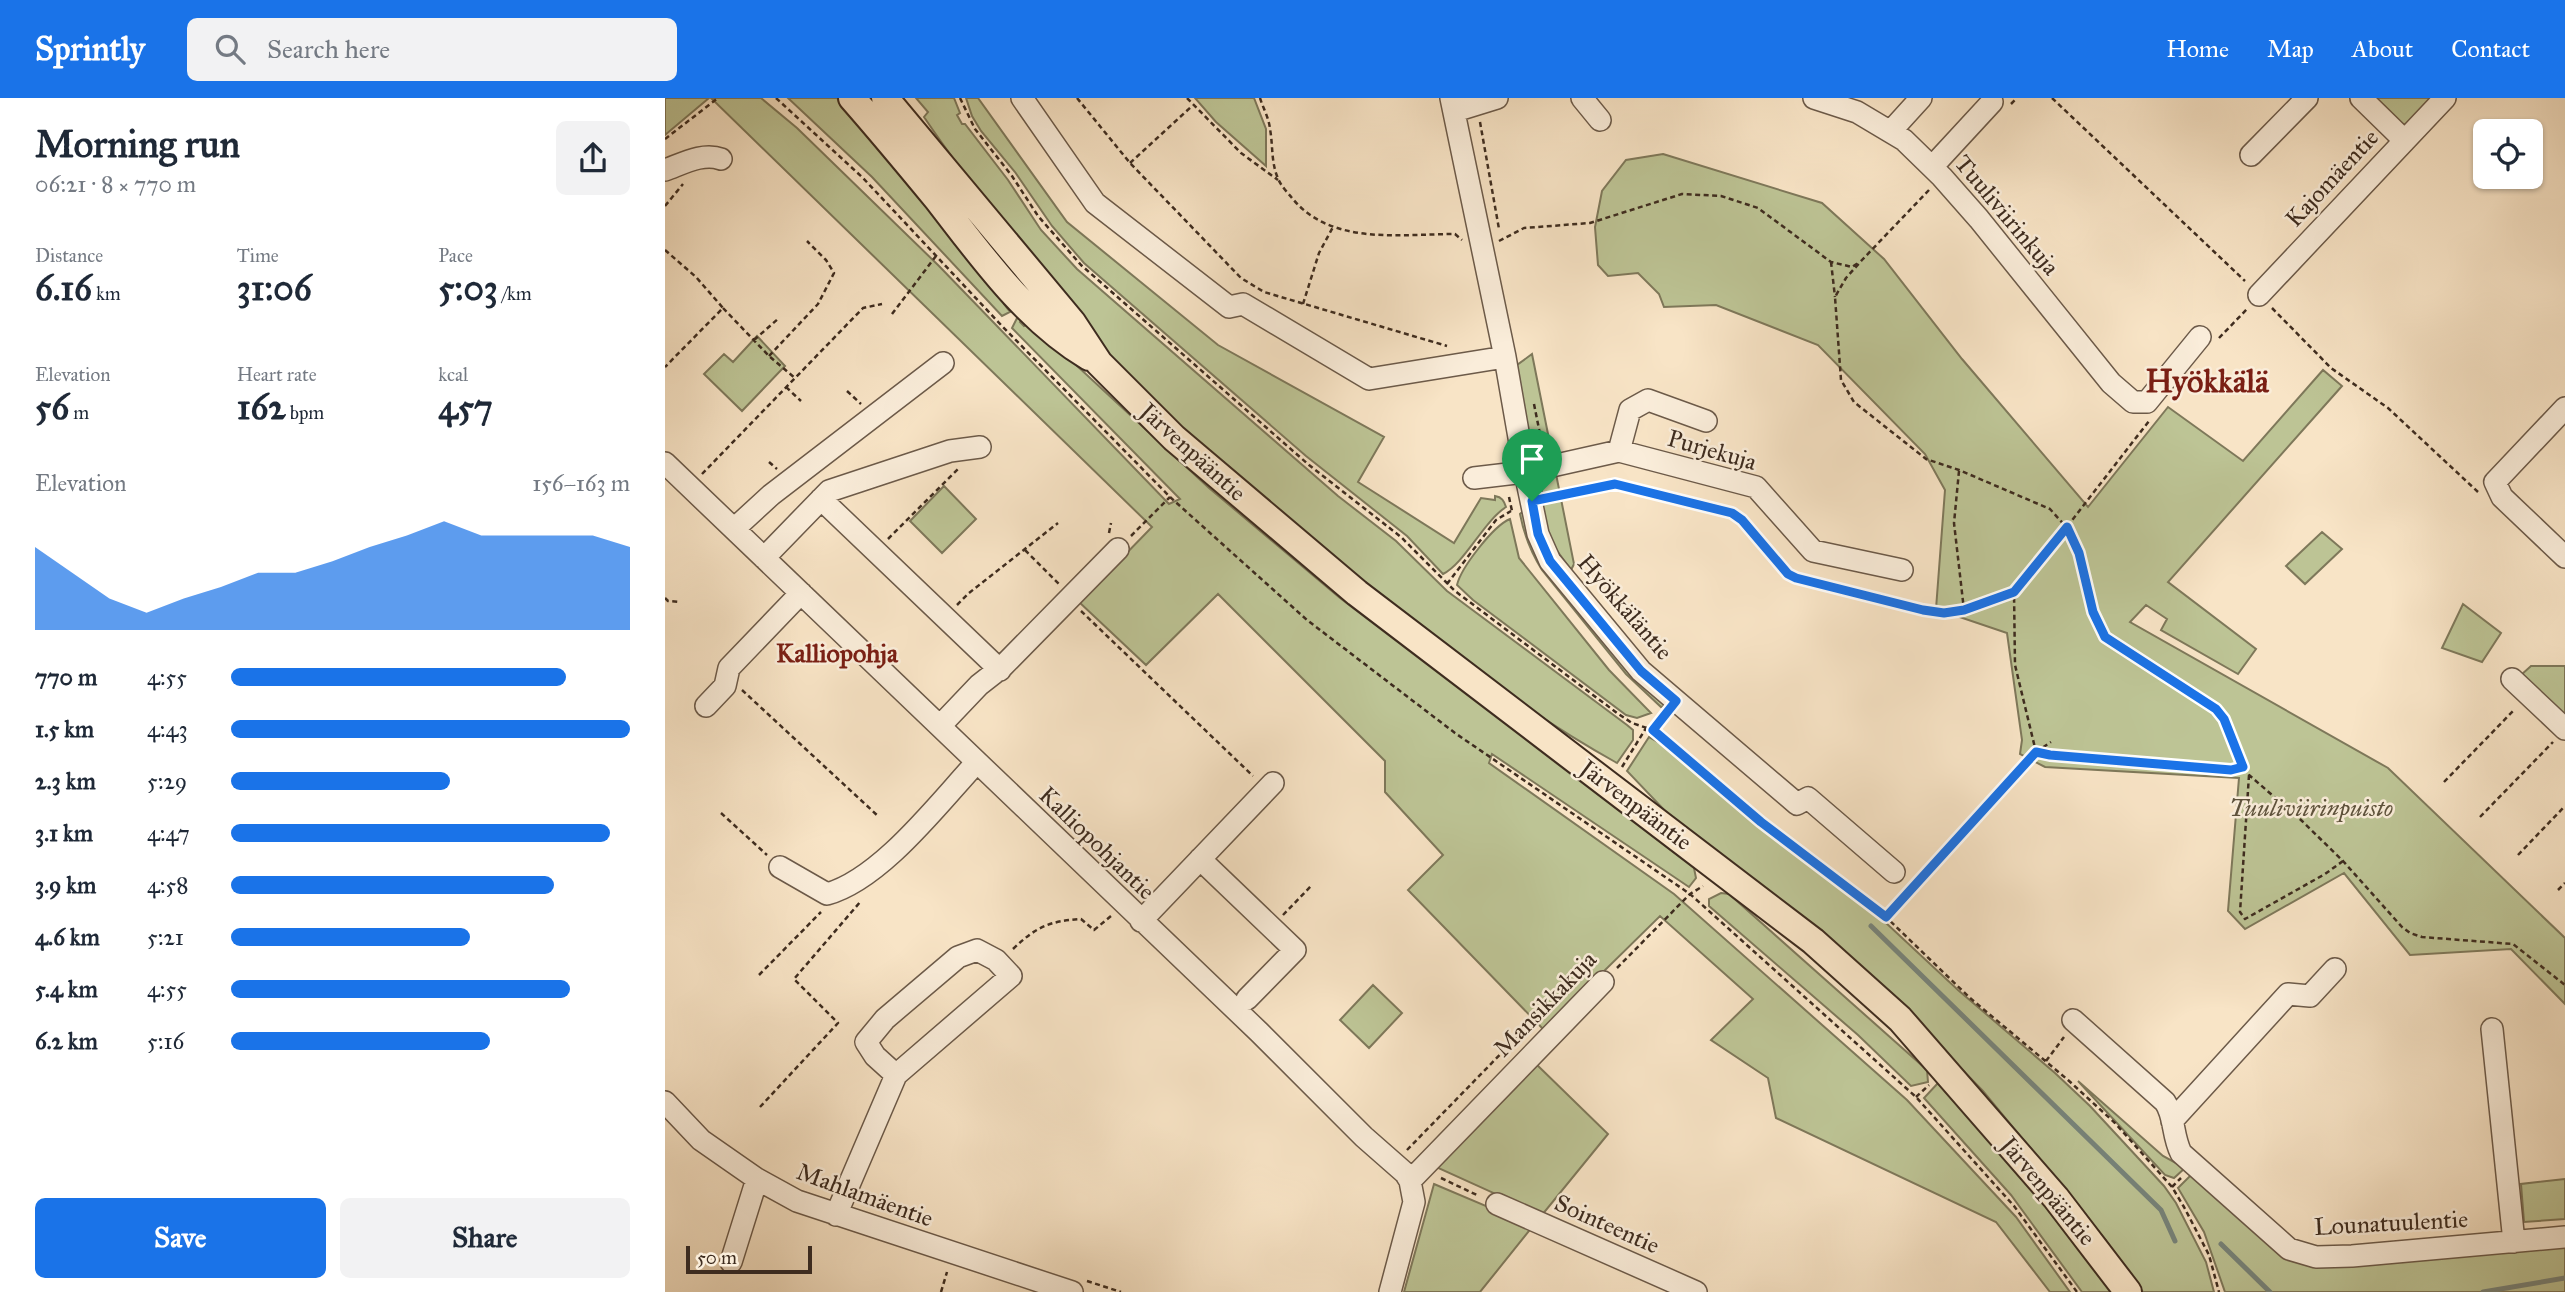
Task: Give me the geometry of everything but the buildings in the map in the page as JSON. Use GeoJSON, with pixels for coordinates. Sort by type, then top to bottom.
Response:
{"type":"FeatureCollection","features":[{"type":"Feature","properties":{"kind":"main road","name":"Järvenpääntie"},"geometry":{"type":"LineString","coordinates":[[852,98],[938,201],[975,251],[1027,309],[1068,344],[1099,363]]}},
{"type":"Feature","properties":{"kind":"main road","name":"Järvenpääntie"},"geometry":{"type":"LineString","coordinates":[[885,98],[1073,322],[1099,363],[1174,438],[1357,593],[1813,941],[1900,1019],[2056,1198],[2128,1292]]}},
{"type":"Feature","properties":{"kind":"street"},"geometry":{"type":"LineString","coordinates":[[1022,98],[1095,203],[1229,307],[1243,304],[1369,379],[1505,357]]}},
{"type":"Feature","properties":{"kind":"street"},"geometry":{"type":"LineString","coordinates":[[1453,105],[1497,98]]}},
{"type":"Feature","properties":{"kind":"street"},"geometry":{"type":"LineString","coordinates":[[1582,98],[1600,121]]}},
{"type":"Feature","properties":{"kind":"street"},"geometry":{"type":"LineString","coordinates":[[1891,131],[1921,98]]}},
{"type":"Feature","properties":{"kind":"street"},"geometry":{"type":"LineString","coordinates":[[2251,155],[2307,98]]}},
{"type":"Feature","properties":{"kind":"street"},"geometry":{"type":"LineString","coordinates":[[2361,98],[2405,140]]}},
{"type":"Feature","properties":{"kind":"street","name":"Kajomäentie"},"geometry":{"type":"LineString","coordinates":[[2259,295],[2445,98]]}},
{"type":"Feature","properties":{"kind":"street","name":"Tuuliviirinkuja"},"geometry":{"type":"LineString","coordinates":[[1828,100],[1857,112],[1904,139],[1979,219],[2111,383],[2133,402],[2147,402],[2209,338]]}},
{"type":"Feature","properties":{"kind":"street"},"geometry":{"type":"LineString","coordinates":[[1932,167],[1992,102]]}},
{"type":"Feature","properties":{"kind":"street","name":"Hyökkäläntie"},"geometry":{"type":"LineString","coordinates":[[1453,105],[1538,534],[1550,561],[1641,671],[1797,804],[1808,798],[1894,872]]}},
{"type":"Feature","properties":{"kind":"street"},"geometry":{"type":"LineString","coordinates":[[665,170],[712,156],[721,159]]}},
{"type":"Feature","properties":{"kind":"street"},"geometry":{"type":"LineString","coordinates":[[734,529],[771,495],[943,363]]}},
{"type":"Feature","properties":{"kind":"street"},"geometry":{"type":"LineString","coordinates":[[1619,451],[1630,410],[1648,400],[1706,421]]}},
{"type":"Feature","properties":{"kind":"street"},"geometry":{"type":"LineString","coordinates":[[2565,408],[2495,482],[2501,497],[2565,557]]}},
{"type":"Feature","properties":{"kind":"street"},"geometry":{"type":"LineString","coordinates":[[764,558],[829,491],[950,451],[981,447]]}},
{"type":"Feature","properties":{"kind":"street","name":"Purjekuja"},"geometry":{"type":"LineString","coordinates":[[1474,478],[1525,472],[1619,451],[1756,487],[1813,551],[1902,569]]}},
{"type":"Feature","properties":{"kind":"street","name":"Kalliopohjantie"},"geometry":{"type":"LineString","coordinates":[[665,463],[1411,1181]]}},
{"type":"Feature","properties":{"kind":"street"},"geometry":{"type":"LineString","coordinates":[[821,499],[999,670]]}},
{"type":"Feature","properties":{"kind":"street"},"geometry":{"type":"LineString","coordinates":[[940,726],[1118,549]]}},
{"type":"Feature","properties":{"kind":"street"},"geometry":{"type":"LineString","coordinates":[[706,706],[725,687],[729,668],[801,593]]}},
{"type":"Feature","properties":{"kind":"street"},"geometry":{"type":"LineString","coordinates":[[2512,679],[2529,695],[2560,734]]}},
{"type":"Feature","properties":{"kind":"street"},"geometry":{"type":"LineString","coordinates":[[821,912],[854,890],[976,763]]}},
{"type":"Feature","properties":{"kind":"street"},"geometry":{"type":"LineString","coordinates":[[1141,921],[1269,787]]}},
{"type":"Feature","properties":{"kind":"street"},"geometry":{"type":"LineString","coordinates":[[1200,859],[1295,950],[1247,999]]}},
{"type":"Feature","properties":{"kind":"street"},"geometry":{"type":"LineString","coordinates":[[780,867],[827,894],[854,890]]}},
{"type":"Feature","properties":{"kind":"street"},"geometry":{"type":"LineString","coordinates":[[836,1215],[896,1075],[1011,976],[999,963],[977,950],[958,957],[885,1019],[866,1042],[875,1056],[896,1075]]}},
{"type":"Feature","properties":{"kind":"street"},"geometry":{"type":"LineString","coordinates":[[2172,1121],[2288,994],[2310,996],[2335,969]]}},
{"type":"Feature","properties":{"kind":"street","name":"Mansikkakuja"},"geometry":{"type":"LineString","coordinates":[[1411,1181],[1603,982]]}},
{"type":"Feature","properties":{"kind":"street","name":"Lounatuulentie"},"geometry":{"type":"LineString","coordinates":[[2074,1022],[2165,1102],[2181,1153],[2289,1249],[2316,1258],[2565,1237]]}},
{"type":"Feature","properties":{"kind":"street"},"geometry":{"type":"LineString","coordinates":[[2492,1029],[2514,1242]]}},
{"type":"Feature","properties":{"kind":"street","name":"Mahlamäentie"},"geometry":{"type":"LineString","coordinates":[[665,1102],[701,1140],[757,1180],[797,1201],[952,1254],[1079,1287]]}},
{"type":"Feature","properties":{"kind":"street"},"geometry":{"type":"LineString","coordinates":[[731,1262],[757,1180]]}},
{"type":"Feature","properties":{"kind":"street"},"geometry":{"type":"LineString","coordinates":[[1390,1292],[1414,1202],[1411,1181]]}},
{"type":"Feature","properties":{"kind":"street","name":"Sointeentie"},"geometry":{"type":"LineString","coordinates":[[1497,1204],[1696,1292]]}},
{"type":"Feature","properties":{"kind":"path"},"geometry":{"type":"LineString","coordinates":[[665,139],[718,98]]}},
{"type":"Feature","properties":{"kind":"path"},"geometry":{"type":"LineString","coordinates":[[776,98],[863,178],[1170,497],[1307,620],[1455,733],[1690,894],[1916,1097],[2014,1206],[2077,1292]]}},
{"type":"Feature","properties":{"kind":"path"},"geometry":{"type":"LineString","coordinates":[[960,98],[975,129],[1012,176],[1038,216],[1081,265],[1309,465],[1401,537],[1447,584],[1617,713],[1653,730],[1761,822],[1886,917],[1970,998],[2115,1123],[2172,1187],[2209,1255],[2219,1292]]}},
{"type":"Feature","properties":{"kind":"path"},"geometry":{"type":"LineString","coordinates":[[1077,98],[1130,163],[1241,278],[1264,292],[1456,348]]}},
{"type":"Feature","properties":{"kind":"path"},"geometry":{"type":"LineString","coordinates":[[1187,98],[1241,153],[1278,180],[1295,202],[1333,228],[1375,236],[1455,234],[1463,241]]}},
{"type":"Feature","properties":{"kind":"path"},"geometry":{"type":"LineString","coordinates":[[1260,98],[1271,127],[1271,158],[1278,180]]}},
{"type":"Feature","properties":{"kind":"path"},"geometry":{"type":"LineString","coordinates":[[1130,163],[1193,106]]}},
{"type":"Feature","properties":{"kind":"path"},"geometry":{"type":"LineString","coordinates":[[1501,240],[1524,228],[1590,223],[1682,194],[1721,196],[1758,208],[1831,262],[1851,267],[1862,260]]}},
{"type":"Feature","properties":{"kind":"path"},"geometry":{"type":"LineString","coordinates":[[1303,304],[1319,253],[1333,228]]}},
{"type":"Feature","properties":{"kind":"path"},"geometry":{"type":"LineString","coordinates":[[769,356],[818,304],[834,273],[827,260],[807,241]]}},
{"type":"Feature","properties":{"kind":"path"},"geometry":{"type":"LineString","coordinates":[[1835,297],[1875,246]]}},
{"type":"Feature","properties":{"kind":"path"},"geometry":{"type":"LineString","coordinates":[[665,250],[696,277],[769,356],[795,378]]}},
{"type":"Feature","properties":{"kind":"path"},"geometry":{"type":"LineString","coordinates":[[892,314],[936,256]]}},
{"type":"Feature","properties":{"kind":"path"},"geometry":{"type":"LineString","coordinates":[[1831,262],[1842,380],[1854,402],[1926,459],[1959,470],[2050,509],[2067,527],[2079,553],[2093,612],[2105,637],[2216,709],[2224,719],[2243,767],[2249,775],[2343,861],[2402,927],[2422,937],[2513,944],[2565,985]]}},
{"type":"Feature","properties":{"kind":"path"},"geometry":{"type":"LineString","coordinates":[[2209,338],[2259,295]]}},
{"type":"Feature","properties":{"kind":"path"},"geometry":{"type":"LineString","coordinates":[[702,474],[863,308],[882,304]]}},
{"type":"Feature","properties":{"kind":"path"},"geometry":{"type":"LineString","coordinates":[[665,367],[723,308]]}},
{"type":"Feature","properties":{"kind":"path"},"geometry":{"type":"LineString","coordinates":[[754,340],[779,318]]}},
{"type":"Feature","properties":{"kind":"path"},"geometry":{"type":"LineString","coordinates":[[786,387],[801,401]]}},
{"type":"Feature","properties":{"kind":"path"},"geometry":{"type":"LineString","coordinates":[[1511,505],[1615,484],[1639,489],[1732,513],[1742,520],[1788,574],[1808,582],[1944,613],[1964,610],[2014,592],[2155,413]]}},
{"type":"Feature","properties":{"kind":"path"},"geometry":{"type":"LineString","coordinates":[[876,551],[981,447]]}},
{"type":"Feature","properties":{"kind":"path"},"geometry":{"type":"LineString","coordinates":[[1959,470],[1954,523],[1964,610]]}},
{"type":"Feature","properties":{"kind":"path"},"geometry":{"type":"LineString","coordinates":[[1118,549],[1170,497]]}},
{"type":"Feature","properties":{"kind":"path"},"geometry":{"type":"LineString","coordinates":[[1447,584],[1496,520],[1512,511]]}},
{"type":"Feature","properties":{"kind":"path"},"geometry":{"type":"LineString","coordinates":[[945,617],[969,593],[1058,523]]}},
{"type":"Feature","properties":{"kind":"path"},"geometry":{"type":"LineString","coordinates":[[2014,592],[2015,665],[2036,752]]}},
{"type":"Feature","properties":{"kind":"path"},"geometry":{"type":"LineString","coordinates":[[665,598],[680,603]]}},
{"type":"Feature","properties":{"kind":"path"},"geometry":{"type":"LineString","coordinates":[[1079,609],[1239,762],[1269,787]]}},
{"type":"Feature","properties":{"kind":"path"},"geometry":{"type":"LineString","coordinates":[[727,676],[878,816]]}},
{"type":"Feature","properties":{"kind":"path"},"geometry":{"type":"LineString","coordinates":[[2444,782],[2529,695]]}},
{"type":"Feature","properties":{"kind":"path"},"geometry":{"type":"LineString","coordinates":[[1653,730],[1676,701]]}},
{"type":"Feature","properties":{"kind":"path"},"geometry":{"type":"LineString","coordinates":[[1621,769],[1646,729]]}},
{"type":"Feature","properties":{"kind":"path"},"geometry":{"type":"LineString","coordinates":[[2480,817],[2560,734]]}},
{"type":"Feature","properties":{"kind":"path"},"geometry":{"type":"LineString","coordinates":[[1886,917],[2036,752],[2051,742]]}},
{"type":"Feature","properties":{"kind":"path"},"geometry":{"type":"LineString","coordinates":[[2036,752],[2231,770],[2243,767]]}},
{"type":"Feature","properties":{"kind":"path"},"geometry":{"type":"LineString","coordinates":[[2249,775],[2240,912],[2245,919],[2343,861]]}},
{"type":"Feature","properties":{"kind":"path"},"geometry":{"type":"LineString","coordinates":[[2518,855],[2565,806]]}},
{"type":"Feature","properties":{"kind":"path"},"geometry":{"type":"LineString","coordinates":[[721,813],[780,867]]}},
{"type":"Feature","properties":{"kind":"path","name":"Mansikkakuja"},"geometry":{"type":"LineString","coordinates":[[1603,982],[1690,894],[1724,873]]}},
{"type":"Feature","properties":{"kind":"path"},"geometry":{"type":"LineString","coordinates":[[2558,890],[2565,883]]}},
{"type":"Feature","properties":{"kind":"path"},"geometry":{"type":"LineString","coordinates":[[1271,927],[1312,885]]}},
{"type":"Feature","properties":{"kind":"path"},"geometry":{"type":"LineString","coordinates":[[760,1107],[838,1023],[794,979],[854,890]]}},
{"type":"Feature","properties":{"kind":"path"},"geometry":{"type":"LineString","coordinates":[[759,975],[821,912]]}},
{"type":"Feature","properties":{"kind":"path"},"geometry":{"type":"LineString","coordinates":[[999,963],[1031,931],[1061,920],[1081,919],[1094,930],[1103,924]]}},
{"type":"Feature","properties":{"kind":"path"},"geometry":{"type":"LineString","coordinates":[[2046,1061],[2074,1022]]}},
{"type":"Feature","properties":{"kind":"path"},"geometry":{"type":"LineString","coordinates":[[1407,1150],[1521,1033]]}},
{"type":"Feature","properties":{"kind":"path"},"geometry":{"type":"LineString","coordinates":[[1439,1177],[1497,1204]]}},
{"type":"Feature","properties":{"kind":"path"},"geometry":{"type":"LineString","coordinates":[[941,1292],[952,1254]]}},
{"type":"Feature","properties":{"kind":"path"},"geometry":{"type":"LineString","coordinates":[[1079,1287],[1121,1292]]}},
{"type":"Feature","properties":{"kind":"green space"},"geometry":{"type":"Polygon","coordinates":[[[665,98],[709,98],[665,135],[665,98]]]}},
{"type":"Feature","properties":{"kind":"green space"},"geometry":{"type":"Polygon","coordinates":[[[711,98],[761,98],[797,128],[939,266],[1169,504],[1180,499],[1012,328],[1017,318],[1024,326],[1031,329],[1035,327],[1209,488],[1340,598],[1694,868],[1696,878],[1689,887],[1492,754],[1489,763],[1674,894],[1907,1100],[2016,1217],[2070,1292],[2050,1292],[1996,1222],[1776,1118],[1768,1078],[1711,1040],[1753,999],[1660,916],[1544,1030],[1408,890],[1443,855],[1385,792],[1385,761],[1218,594],[1146,665],[1079,602],[1152,527],[711,98]]]}},
{"type":"Feature","properties":{"kind":"green space"},"geometry":{"type":"Polygon","coordinates":[[[788,98],[837,98],[1007,299],[1004,304],[1010,312],[1002,316],[872,177],[788,98]]]}},
{"type":"Feature","properties":{"kind":"green space"},"geometry":{"type":"Polygon","coordinates":[[[916,98],[954,98],[960,113],[957,115],[962,124],[965,124],[1008,180],[1041,230],[1077,269],[1338,496],[1396,541],[1447,591],[1633,730],[1633,740],[1617,763],[1541,717],[1469,666],[1364,582],[1185,430],[1101,345],[952,157],[924,117],[928,112],[916,98]]]}},
{"type":"Feature","properties":{"kind":"green space"},"geometry":{"type":"Polygon","coordinates":[[[966,98],[978,98],[1067,222],[1218,345],[1384,437],[1358,482],[1454,543],[1481,498],[1495,500],[1495,496],[1502,500],[1506,507],[1490,522],[1459,561],[1443,574],[1407,536],[1306,456],[1084,263],[1052,226],[1015,172],[981,131],[966,98]]]}},
{"type":"Feature","properties":{"kind":"green space"},"geometry":{"type":"Polygon","coordinates":[[[1195,98],[1254,98],[1266,129],[1266,166],[1216,122],[1195,98]]]}},
{"type":"Feature","properties":{"kind":"green space"},"geometry":{"type":"Polygon","coordinates":[[[2374,98],[2436,98],[2407,128],[2374,98]]]}},
{"type":"Feature","properties":{"kind":"green space","name":"Tuuliviirinpuisto"},"geometry":{"type":"Polygon","coordinates":[[[1663,154],[1822,203],[1884,259],[1962,359],[2088,507],[2168,407],[2243,461],[2323,370],[2342,386],[2168,582],[2256,649],[2238,674],[2161,630],[2167,619],[2146,605],[2130,622],[2388,768],[2565,938],[2565,1004],[2511,949],[2410,955],[2344,873],[2245,929],[2228,911],[2239,778],[2045,767],[2020,754],[2022,740],[2007,633],[1936,609],[1945,490],[1925,454],[1818,345],[1716,305],[1664,307],[1659,294],[1638,273],[1608,276],[1598,265],[1595,227],[1602,191],[1626,160],[1663,154]]]}},
{"type":"Feature","properties":{"kind":"green space"},"geometry":{"type":"Polygon","coordinates":[[[757,336],[785,366],[742,411],[704,374],[724,354],[733,362],[757,336]]]}},
{"type":"Feature","properties":{"kind":"green space"},"geometry":{"type":"Polygon","coordinates":[[[1532,354],[1574,564],[1571,570],[1550,541],[1542,505],[1542,488],[1546,481],[1541,457],[1529,439],[1517,365],[1532,354]]]}},
{"type":"Feature","properties":{"kind":"green space"},"geometry":{"type":"Polygon","coordinates":[[[944,486],[976,519],[942,553],[910,521],[944,486]]]}},
{"type":"Feature","properties":{"kind":"green space"},"geometry":{"type":"Polygon","coordinates":[[[1525,510],[1665,703],[1664,706],[1661,707],[1626,674],[1542,570],[1523,529],[1520,514],[1525,510]]]}},
{"type":"Feature","properties":{"kind":"green space"},"geometry":{"type":"Polygon","coordinates":[[[1510,519],[1519,558],[1609,670],[1651,713],[1637,718],[1626,715],[1473,600],[1457,585],[1479,548],[1495,530],[1510,519]]]}},
{"type":"Feature","properties":{"kind":"green space"},"geometry":{"type":"Polygon","coordinates":[[[2322,532],[2342,549],[2305,584],[2286,566],[2322,532]]]}},
{"type":"Feature","properties":{"kind":"green space"},"geometry":{"type":"Polygon","coordinates":[[[2463,604],[2501,633],[2482,662],[2442,648],[2463,604]]]}},
{"type":"Feature","properties":{"kind":"green space"},"geometry":{"type":"Polygon","coordinates":[[[2531,666],[2565,666],[2563,716],[2521,675],[2531,666]]]}},
{"type":"Feature","properties":{"kind":"green space"},"geometry":{"type":"Polygon","coordinates":[[[1649,737],[1664,745],[1751,819],[1885,922],[2090,1106],[2164,1186],[2176,1203],[2206,1262],[2214,1292],[2143,1292],[2105,1239],[1983,1091],[1898,1004],[1797,915],[1669,815],[1627,771],[1649,737]]]}},
{"type":"Feature","properties":{"kind":"green space"},"geometry":{"type":"Polygon","coordinates":[[[1721,893],[1729,894],[1927,1070],[1928,1082],[1911,1086],[1858,1035],[1709,906],[1709,899],[1721,893]]]}},
{"type":"Feature","properties":{"kind":"green space"},"geometry":{"type":"Polygon","coordinates":[[[1373,985],[1402,1013],[1369,1048],[1340,1020],[1373,985]]]}},
{"type":"Feature","properties":{"kind":"green space"},"geometry":{"type":"Polygon","coordinates":[[[1533,1061],[1608,1134],[1542,1215],[1436,1167],[1533,1061]]]}},
{"type":"Feature","properties":{"kind":"green space"},"geometry":{"type":"Polygon","coordinates":[[[2078,1081],[2163,1156],[2185,1168],[2174,1178],[2165,1175],[2078,1081]]]}},
{"type":"Feature","properties":{"kind":"green space"},"geometry":{"type":"Polygon","coordinates":[[[1938,1083],[2034,1190],[2112,1292],[2082,1292],[2011,1195],[1924,1098],[1938,1083]]]}},
{"type":"Feature","properties":{"kind":"green space"},"geometry":{"type":"Polygon","coordinates":[[[2192,1174],[2309,1265],[2336,1267],[2526,1247],[2565,1246],[2565,1292],[2225,1292],[2204,1232],[2178,1188],[2192,1174]]]}},
{"type":"Feature","properties":{"kind":"green space"},"geometry":{"type":"Polygon","coordinates":[[[2565,1179],[2565,1219],[2524,1222],[2521,1184],[2565,1179]]]}},
{"type":"Feature","properties":{"kind":"green space"},"geometry":{"type":"Polygon","coordinates":[[[1434,1184],[1533,1226],[1480,1292],[1404,1292],[1434,1184]]]}},
{"type":"Feature","properties":{"kind":"waterway"},"geometry":{"type":"LineString","coordinates":[[1871,926],[2161,1210],[2175,1241]]}},
{"type":"Feature","properties":{"kind":"waterway"},"geometry":{"type":"LineString","coordinates":[[2221,1244],[2270,1292]]}},
{"type":"Feature","properties":{"kind":"waterway"},"geometry":{"type":"LineString","coordinates":[[2483,1292],[2565,1278]]}},
{"type":"Feature","properties":{"kind":"district","name":"Hyökkälä"},"geometry":{"type":"Point","coordinates":[2207,381]}},
{"type":"Feature","properties":{"kind":"district","name":"Kalliopohja"},"geometry":{"type":"Point","coordinates":[837,653]}},
{"type":"Feature","properties":{"kind":"route"},"geometry":{"type":"LineString","coordinates":[[1615,484],[1732,513],[1742,520],[1788,574],[1808,582],[1944,613],[1964,610],[2014,592],[2067,527],[2079,553],[2093,612],[2105,637],[2216,709],[2224,719],[2243,767],[2231,770],[2036,752],[1886,917],[1761,822],[1653,730],[1676,701],[1641,671],[1550,561],[1538,534],[1532,501],[1615,484]]}}]}
